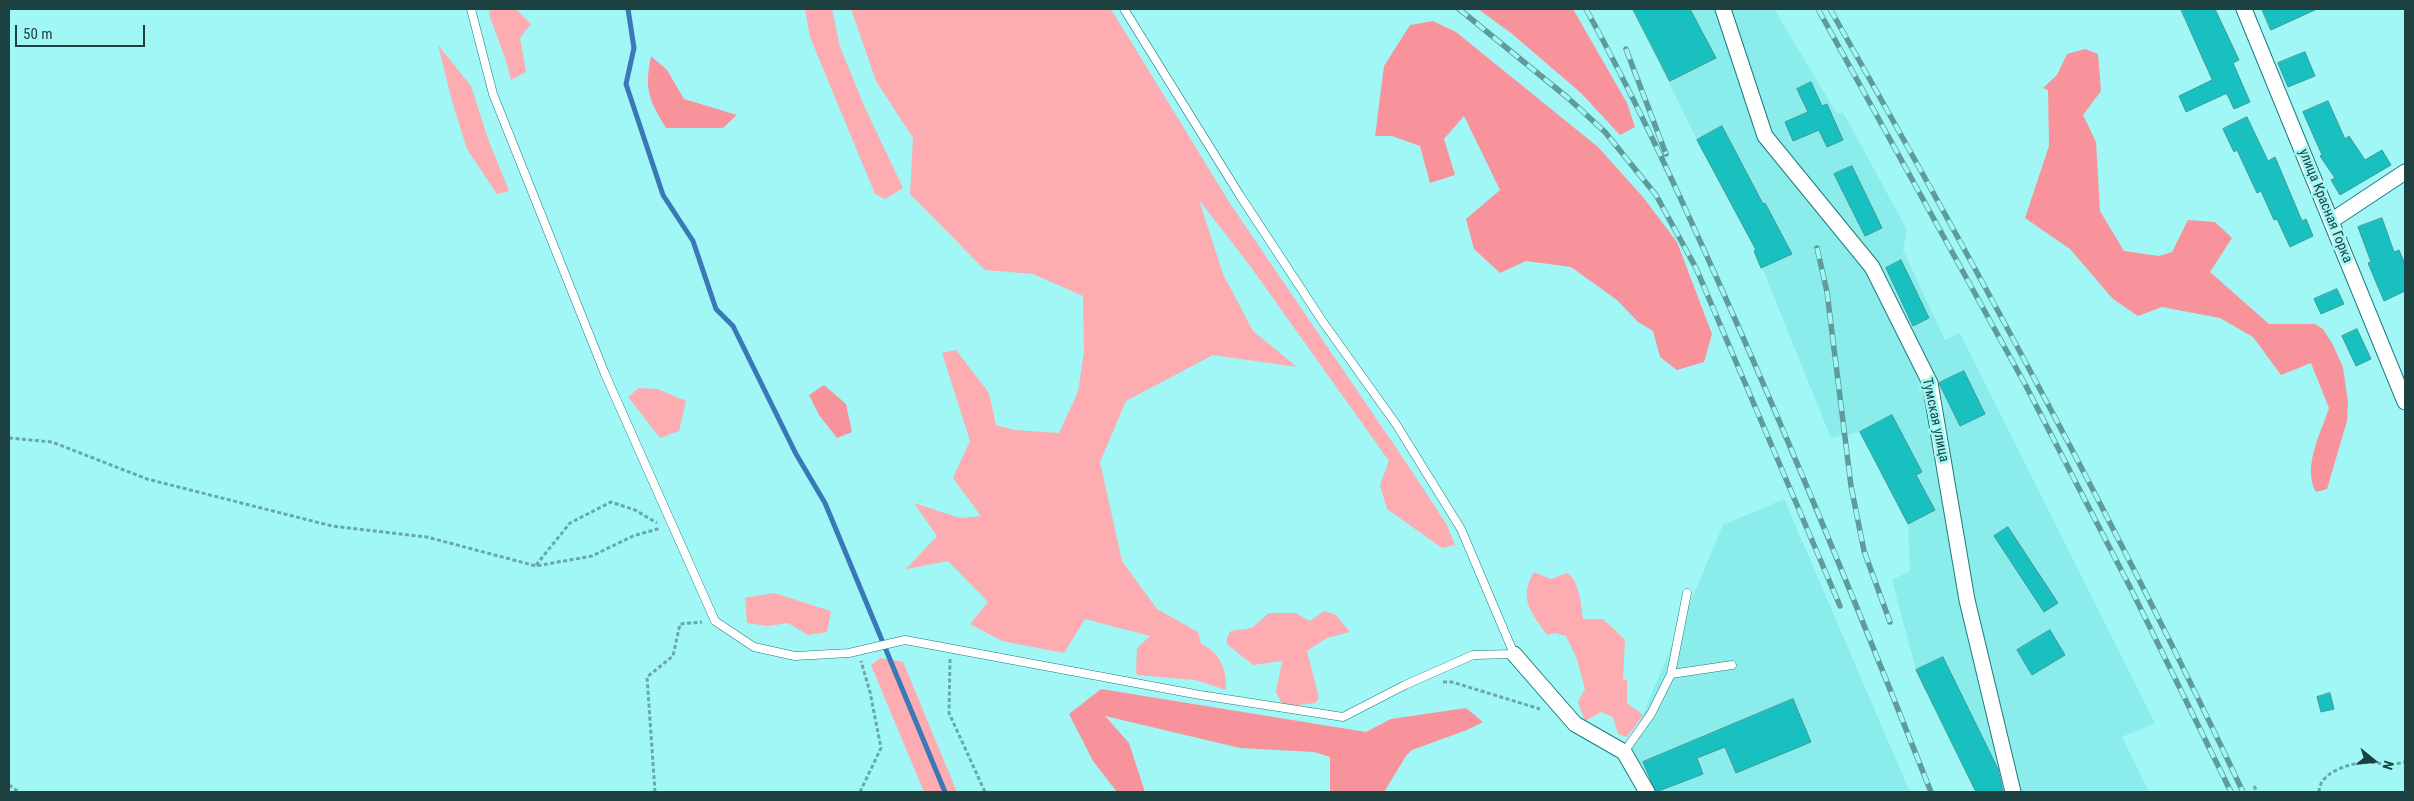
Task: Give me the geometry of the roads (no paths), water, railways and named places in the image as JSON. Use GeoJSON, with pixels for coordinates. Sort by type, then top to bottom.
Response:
{"type":"FeatureCollection","features":[{"type":"Feature","properties":{"kind":"street","name":"Тумская улица"},"geometry":{"type":"LineString","coordinates":[[1723,9],[1765,136],[1872,267],[1930,382],[1967,600],[2013,792]]}},
{"type":"Feature","properties":{"kind":"street","name":"улица Красная Горка"},"geometry":{"type":"LineString","coordinates":[[2244,9],[2405,402]]}},
{"type":"Feature","properties":{"kind":"street"},"geometry":{"type":"LineString","coordinates":[[2331,221],[2405,172]]}},
{"type":"Feature","properties":{"kind":"street"},"geometry":{"type":"LineString","coordinates":[[1514,654],[1575,724],[1624,752],[1647,792]]}},
{"type":"Feature","properties":{"kind":"lane"},"geometry":{"type":"LineString","coordinates":[[471,9],[493,94],[591,338],[716,621],[754,647],[795,656],[858,651],[906,640],[1200,695],[1343,717],[1405,685],[1473,655],[1514,654],[1460,529],[1396,424],[1323,322],[1239,194],[1124,9]]}},
{"type":"Feature","properties":{"kind":"lane"},"geometry":{"type":"LineString","coordinates":[[1624,752],[1651,714],[1671,674],[1687,593]]}},
{"type":"Feature","properties":{"kind":"lane"},"geometry":{"type":"LineString","coordinates":[[1671,674],[1732,665]]}},
{"type":"Feature","properties":{"kind":"waterway"},"geometry":{"type":"LineString","coordinates":[[628,9],[634,48],[626,84],[663,195],[693,241],[716,309],[733,326],[796,454],[825,503],[945,792]]}},
{"type":"Feature","properties":{"kind":"railway"},"geometry":{"type":"LineString","coordinates":[[1459,9],[1568,98],[1605,132],[1656,195],[1696,268],[1840,606]]}},
{"type":"Feature","properties":{"kind":"railway"},"geometry":{"type":"LineString","coordinates":[[1586,9],[1653,139],[1743,336],[1879,661],[1931,792]]}},
{"type":"Feature","properties":{"kind":"railway"},"geometry":{"type":"LineString","coordinates":[[1818,9],[2026,386],[2130,587],[2231,792]]}},
{"type":"Feature","properties":{"kind":"railway"},"geometry":{"type":"LineString","coordinates":[[1830,9],[1992,299],[2044,397],[2146,593],[2243,792]]}},
{"type":"Feature","properties":{"kind":"railway"},"geometry":{"type":"LineString","coordinates":[[1626,49],[1666,154]]}},
{"type":"Feature","properties":{"kind":"railway"},"geometry":{"type":"LineString","coordinates":[[1817,248],[1827,292],[1851,486],[1864,551],[1890,622]]}}]}
